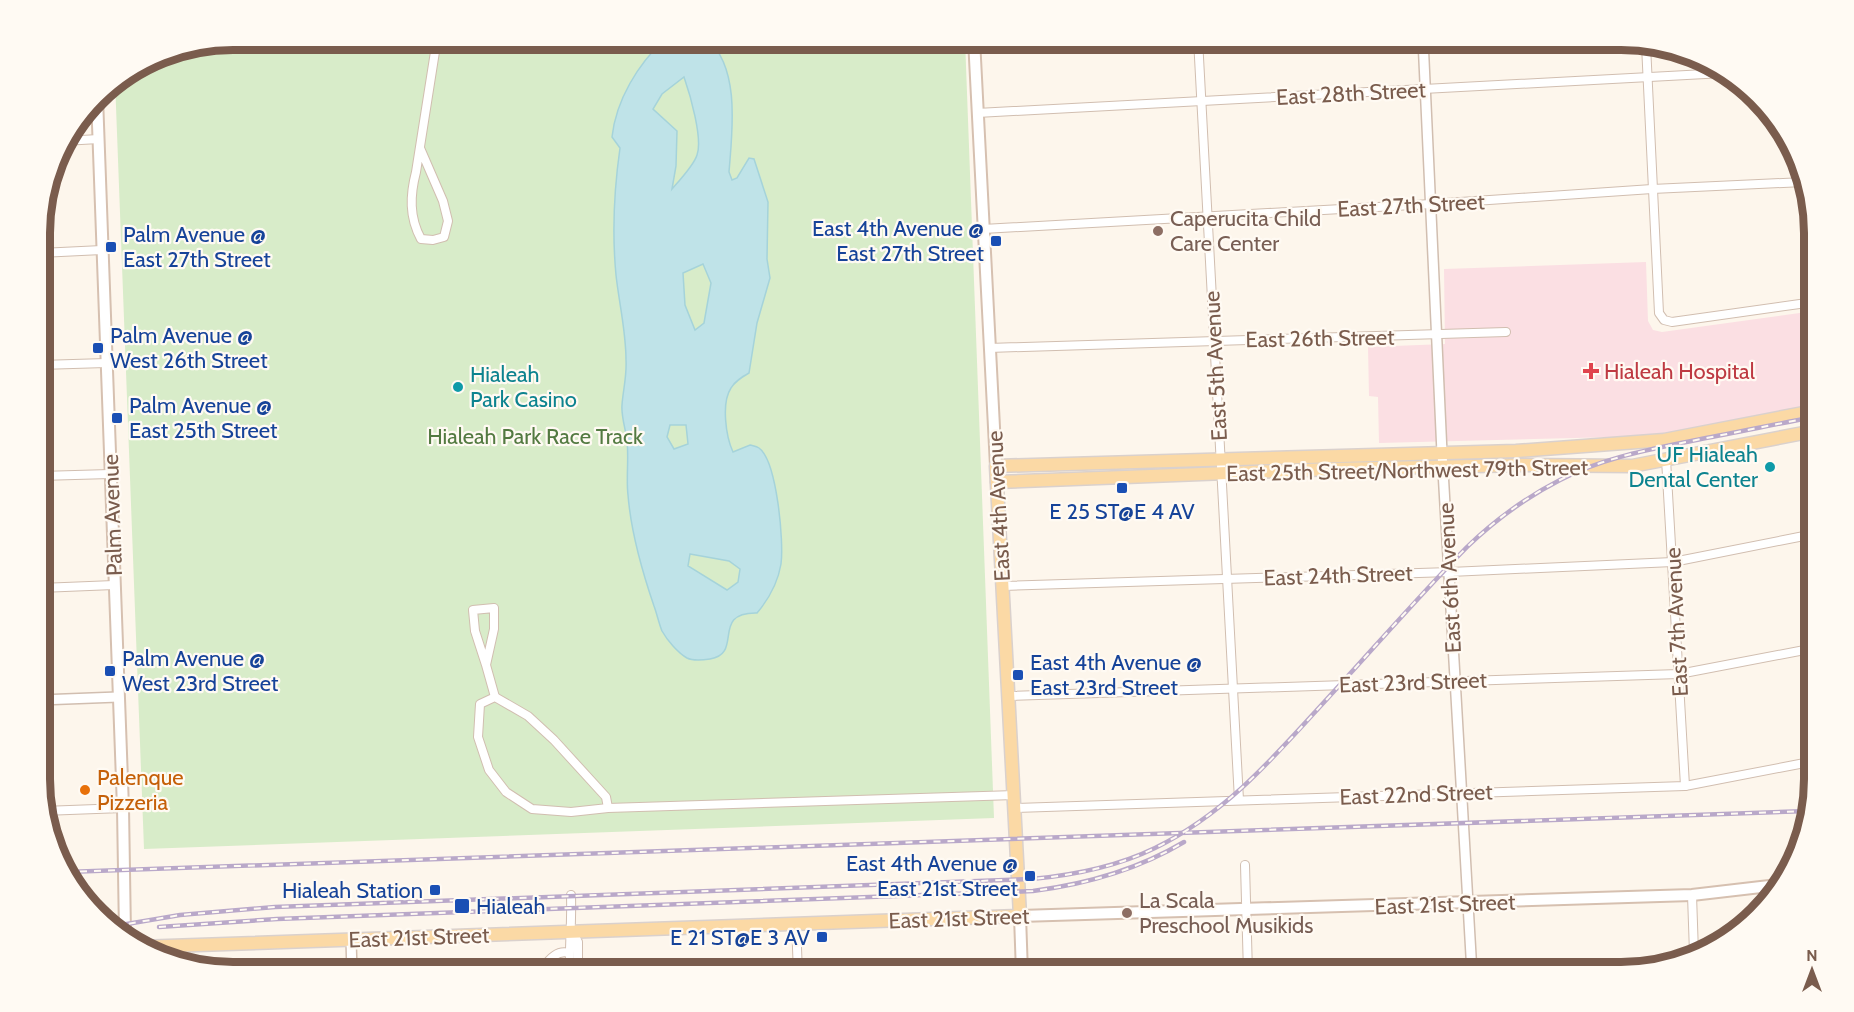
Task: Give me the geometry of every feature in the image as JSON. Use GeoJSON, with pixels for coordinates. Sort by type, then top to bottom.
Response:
{"type":"FeatureCollection","features":[{"type":"Feature","properties":{"kind":"main road","name":"East 4th Avenue"},"geometry":{"type":"LineString","coordinates":[[974,50],[1015,795],[1022,962]]}},
{"type":"Feature","properties":{"kind":"main road","name":"Palm Avenue"},"geometry":{"type":"LineString","coordinates":[[98,109],[123,808],[125,927]]}},
{"type":"Feature","properties":{"kind":"main road","name":"East 25th Street/Northwest 79th Street"},"geometry":{"type":"LineString","coordinates":[[996,466],[1494,452],[1664,440],[1804,413]]}},
{"type":"Feature","properties":{"kind":"main road","name":"East 25th Street/Northwest 79th Street"},"geometry":{"type":"LineString","coordinates":[[997,482],[1443,467],[1632,466],[1804,433]]}},
{"type":"Feature","properties":{"kind":"main road","name":"East 21st Street"},"geometry":{"type":"LineString","coordinates":[[157,946],[796,923],[1692,896],[1770,886]]}},
{"type":"Feature","properties":{"kind":"street"},"geometry":{"type":"LineString","coordinates":[[420,148],[448,221],[444,237],[433,240],[421,239],[416,231],[411,193],[435,50]]}},
{"type":"Feature","properties":{"kind":"street","name":"East 5th Avenue"},"geometry":{"type":"LineString","coordinates":[[1199,50],[1239,800]]}},
{"type":"Feature","properties":{"kind":"street","name":"East 6th Avenue"},"geometry":{"type":"LineString","coordinates":[[1424,50],[1442,453],[1471,962]]}},
{"type":"Feature","properties":{"kind":"street"},"geometry":{"type":"LineString","coordinates":[[1646,51],[1659,313],[1664,320],[1672,322],[1804,303]]}},
{"type":"Feature","properties":{"kind":"street","name":"East 28th Street"},"geometry":{"type":"LineString","coordinates":[[977,113],[1714,74]]}},
{"type":"Feature","properties":{"kind":"street"},"geometry":{"type":"LineString","coordinates":[[74,140],[99,139]]}},
{"type":"Feature","properties":{"kind":"street","name":"East 27th Street"},"geometry":{"type":"LineString","coordinates":[[983,229],[1797,182]]}},
{"type":"Feature","properties":{"kind":"street"},"geometry":{"type":"LineString","coordinates":[[50,252],[102,250]]}},
{"type":"Feature","properties":{"kind":"street","name":"East 26th Street"},"geometry":{"type":"LineString","coordinates":[[989,348],[1506,332]]}},
{"type":"Feature","properties":{"kind":"street"},"geometry":{"type":"LineString","coordinates":[[50,365],[106,363]]}},
{"type":"Feature","properties":{"kind":"street","name":"East 7th Avenue"},"geometry":{"type":"LineString","coordinates":[[1666,459],[1685,786]]}},
{"type":"Feature","properties":{"kind":"street"},"geometry":{"type":"LineString","coordinates":[[50,476],[110,474]]}},
{"type":"Feature","properties":{"kind":"street","name":"East 24th Street"},"geometry":{"type":"LineString","coordinates":[[1003,586],[1450,572],[1673,562],[1804,536]]}},
{"type":"Feature","properties":{"kind":"street"},"geometry":{"type":"LineString","coordinates":[[50,588],[114,585]]}},
{"type":"Feature","properties":{"kind":"street"},"geometry":{"type":"LineString","coordinates":[[486,665],[494,629],[494,608],[473,610],[475,631],[495,697],[528,716],[554,740],[606,796],[608,808]]}},
{"type":"Feature","properties":{"kind":"street","name":"East 23rd Street"},"geometry":{"type":"LineString","coordinates":[[1009,696],[1679,674],[1804,650]]}},
{"type":"Feature","properties":{"kind":"street"},"geometry":{"type":"LineString","coordinates":[[50,700],[118,697]]}},
{"type":"Feature","properties":{"kind":"street"},"geometry":{"type":"LineString","coordinates":[[495,697],[480,704],[478,737],[489,770],[506,792],[532,809],[571,812],[608,808],[1015,795]]}},
{"type":"Feature","properties":{"kind":"street","name":"East 22nd Street"},"geometry":{"type":"LineString","coordinates":[[1015,808],[1685,786],[1804,763]]}},
{"type":"Feature","properties":{"kind":"street"},"geometry":{"type":"LineString","coordinates":[[52,811],[123,808]]}},
{"type":"Feature","properties":{"kind":"street"},"geometry":{"type":"LineString","coordinates":[[1245,865],[1248,962]]}},
{"type":"Feature","properties":{"kind":"street"},"geometry":{"type":"LineString","coordinates":[[569,962],[569,943],[572,931],[571,895]]}},
{"type":"Feature","properties":{"kind":"street"},"geometry":{"type":"LineString","coordinates":[[1692,896],[1694,948]]}},
{"type":"Feature","properties":{"kind":"street"},"geometry":{"type":"LineString","coordinates":[[796,923],[798,962]]}},
{"type":"Feature","properties":{"kind":"street"},"geometry":{"type":"LineString","coordinates":[[572,931],[578,942],[578,962]]}},
{"type":"Feature","properties":{"kind":"street"},"geometry":{"type":"LineString","coordinates":[[351,939],[352,962]]}},
{"type":"Feature","properties":{"kind":"street"},"geometry":{"type":"LineString","coordinates":[[548,962],[562,951],[569,954]]}},
{"type":"Feature","properties":{"kind":"shaded area","name":"Hialeah Hospital"},"geometry":{"type":"Polygon","coordinates":[[[1646,262],[1648,321],[1653,330],[1662,332],[1804,312],[1804,407],[1656,436],[1379,443],[1378,397],[1369,396],[1368,347],[1445,344],[1444,269],[1646,262]]]}},
{"type":"Feature","properties":{"kind":"green space","name":"Hialeah Park Race Track"},"geometry":{"type":"Polygon","coordinates":[[[220,50],[965,50],[994,818],[144,849],[115,92],[131,80],[162,63],[196,53],[220,50]]]}},
{"type":"Feature","properties":{"kind":"water"},"geometry":{"type":"Polygon","coordinates":[[[654,50],[718,51],[730,84],[732,102],[729,172],[732,180],[737,178],[749,158],[754,159],[768,202],[767,259],[770,278],[757,323],[749,373],[731,388],[725,411],[728,438],[733,452],[750,445],[757,447],[765,456],[770,469],[778,503],[781,564],[772,590],[757,613],[743,614],[735,619],[730,626],[725,650],[720,656],[704,660],[692,660],[684,656],[662,631],[638,552],[627,489],[628,448],[622,410],[626,349],[614,243],[615,196],[620,148],[612,137],[623,96],[654,50]],[[684,77],[662,94],[653,109],[677,131],[676,166],[672,189],[695,159],[698,148],[697,128],[684,77]],[[703,264],[683,273],[685,305],[695,330],[704,323],[711,283],[703,264]],[[670,425],[667,437],[674,449],[688,444],[686,425],[670,425]],[[690,554],[688,566],[727,590],[738,582],[740,569],[729,561],[690,554]]]}},
{"type":"Feature","properties":{"kind":"railway"},"geometry":{"type":"LineString","coordinates":[[122,925],[180,915],[275,907],[1032,879],[1110,865],[1140,855],[1179,835],[1202,820],[1242,787],[1280,751],[1467,547],[1488,528],[1535,494],[1577,472],[1629,455],[1804,419]]}},
{"type":"Feature","properties":{"kind":"railway"},"geometry":{"type":"LineString","coordinates":[[74,872],[1801,811]]}},
{"type":"Feature","properties":{"kind":"railway"},"geometry":{"type":"LineString","coordinates":[[159,927],[277,919],[1033,891],[1092,880],[1130,868],[1184,842]]}},
{"type":"Feature","properties":{"kind":"place","name":"Caperucita Child Care Center"},"geometry":{"type":"Point","coordinates":[1158,231]}},
{"type":"Feature","properties":{"kind":"place","name":"East 4th Avenue @ East 27th Street"},"geometry":{"type":"Point","coordinates":[996,241]}},
{"type":"Feature","properties":{"kind":"place","name":"Palm Avenue @ East 27th Street"},"geometry":{"type":"Point","coordinates":[111,247]}},
{"type":"Feature","properties":{"kind":"place","name":"Palm Avenue @ West 26th Street"},"geometry":{"type":"Point","coordinates":[98,348]}},
{"type":"Feature","properties":{"kind":"place","name":"Hialeah Hospital"},"geometry":{"type":"Point","coordinates":[1591,371]}},
{"type":"Feature","properties":{"kind":"place","name":"Hialeah Park Casino"},"geometry":{"type":"Point","coordinates":[458,387]}},
{"type":"Feature","properties":{"kind":"place","name":"Palm Avenue @ East 25th Street"},"geometry":{"type":"Point","coordinates":[117,418]}},
{"type":"Feature","properties":{"kind":"place","name":"UF Hialeah Dental Center"},"geometry":{"type":"Point","coordinates":[1770,467]}},
{"type":"Feature","properties":{"kind":"place","name":"E 25 ST@E 4 AV"},"geometry":{"type":"Point","coordinates":[1122,488]}},
{"type":"Feature","properties":{"kind":"place","name":"Palm Avenue @ West 23rd Street"},"geometry":{"type":"Point","coordinates":[110,671]}},
{"type":"Feature","properties":{"kind":"place","name":"East 4th Avenue @ East 23rd Street"},"geometry":{"type":"Point","coordinates":[1018,675]}},
{"type":"Feature","properties":{"kind":"place","name":"Palenque Pizzeria"},"geometry":{"type":"Point","coordinates":[85,790]}},
{"type":"Feature","properties":{"kind":"place","name":"East 4th Avenue @ East 21st Street"},"geometry":{"type":"Point","coordinates":[1030,876]}},
{"type":"Feature","properties":{"kind":"place","name":"Hialeah Station"},"geometry":{"type":"Point","coordinates":[435,890]}},
{"type":"Feature","properties":{"kind":"place","name":"Hialeah"},"geometry":{"type":"Point","coordinates":[462,906]}},
{"type":"Feature","properties":{"kind":"place","name":"La Scala Preschool Musikids"},"geometry":{"type":"Point","coordinates":[1127,913]}},
{"type":"Feature","properties":{"kind":"place","name":"E 21 ST@E 3 AV"},"geometry":{"type":"Point","coordinates":[822,937]}}]}
